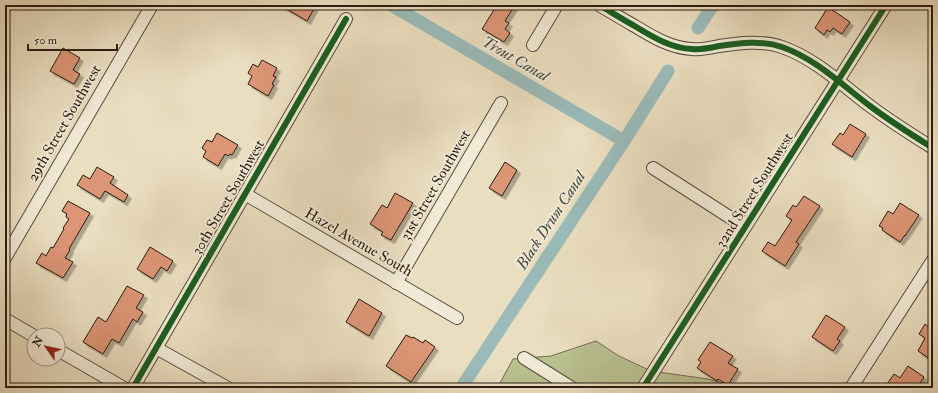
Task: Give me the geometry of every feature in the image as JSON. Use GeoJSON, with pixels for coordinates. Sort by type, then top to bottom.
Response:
{"type":"FeatureCollection","features":[{"type":"Feature","properties":{"kind":"street","name":"29th Street Southwest"},"geometry":{"type":"LineString","coordinates":[[5,258],[152,5]]}},
{"type":"Feature","properties":{"kind":"street"},"geometry":{"type":"LineString","coordinates":[[533,45],[557,5]]}},
{"type":"Feature","properties":{"kind":"street"},"geometry":{"type":"LineString","coordinates":[[599,5],[654,38],[673,46],[693,50],[736,44],[764,44],[780,47],[807,58],[838,80],[870,106],[933,148]]}},
{"type":"Feature","properties":{"kind":"street","name":"32nd Street Southwest"},"geometry":{"type":"LineString","coordinates":[[643,388],[886,5]]}},
{"type":"Feature","properties":{"kind":"street","name":"30th Street Southwest"},"geometry":{"type":"LineString","coordinates":[[133,388],[346,19]]}},
{"type":"Feature","properties":{"kind":"street","name":"31st Street Southwest"},"geometry":{"type":"LineString","coordinates":[[396,283],[501,103]]}},
{"type":"Feature","properties":{"kind":"street"},"geometry":{"type":"LineString","coordinates":[[652,168],[745,227]]}},
{"type":"Feature","properties":{"kind":"street","name":"Hazel Avenue South"},"geometry":{"type":"LineString","coordinates":[[245,194],[457,318]]}},
{"type":"Feature","properties":{"kind":"street"},"geometry":{"type":"LineString","coordinates":[[851,388],[933,260]]}},
{"type":"Feature","properties":{"kind":"street"},"geometry":{"type":"LineString","coordinates":[[5,319],[26,331]]}},
{"type":"Feature","properties":{"kind":"street"},"geometry":{"type":"LineString","coordinates":[[156,348],[228,388]]}},
{"type":"Feature","properties":{"kind":"street"},"geometry":{"type":"LineString","coordinates":[[66,355],[124,388]]}},
{"type":"Feature","properties":{"kind":"street"},"geometry":{"type":"LineString","coordinates":[[524,358],[572,388]]}},
{"type":"Feature","properties":{"kind":"green space"},"geometry":{"type":"Polygon","coordinates":[[[596,341],[619,356],[651,371],[708,379],[729,385],[731,388],[500,388],[500,383],[513,359],[551,356],[596,341]]]}},
{"type":"Feature","properties":{"kind":"building"},"geometry":{"type":"Polygon","coordinates":[[[280,5],[316,5],[307,21],[280,5]]]}},
{"type":"Feature","properties":{"kind":"building"},"geometry":{"type":"Polygon","coordinates":[[[497,5],[515,5],[505,21],[509,23],[505,29],[510,33],[504,42],[482,29],[497,5]]]}},
{"type":"Feature","properties":{"kind":"building"},"geometry":{"type":"Polygon","coordinates":[[[828,7],[850,22],[842,34],[833,28],[830,32],[827,30],[824,35],[815,28],[828,7]]]}},
{"type":"Feature","properties":{"kind":"building"},"geometry":{"type":"Polygon","coordinates":[[[63,48],[80,58],[73,70],[80,74],[74,84],[50,71],[63,48]]]}},
{"type":"Feature","properties":{"kind":"building"},"geometry":{"type":"Polygon","coordinates":[[[262,60],[277,68],[273,76],[276,77],[272,84],[274,85],[268,96],[248,84],[252,76],[248,73],[253,64],[258,67],[262,60]]]}},
{"type":"Feature","properties":{"kind":"building"},"geometry":{"type":"Polygon","coordinates":[[[850,124],[866,134],[852,157],[832,144],[840,133],[843,135],[850,124]]]}},
{"type":"Feature","properties":{"kind":"building"},"geometry":{"type":"Polygon","coordinates":[[[217,133],[238,145],[232,155],[230,154],[228,156],[225,154],[218,166],[203,157],[206,151],[202,148],[207,140],[212,142],[217,133]]]}},
{"type":"Feature","properties":{"kind":"building"},"geometry":{"type":"Polygon","coordinates":[[[505,162],[517,170],[502,196],[489,188],[505,162]]]}},
{"type":"Feature","properties":{"kind":"building"},"geometry":{"type":"Polygon","coordinates":[[[97,167],[114,177],[110,183],[128,195],[124,202],[105,191],[100,199],[77,185],[83,175],[90,179],[97,167]]]}},
{"type":"Feature","properties":{"kind":"building"},"geometry":{"type":"Polygon","coordinates":[[[395,193],[413,203],[391,240],[381,235],[383,232],[370,224],[382,205],[387,208],[395,193]]]}},
{"type":"Feature","properties":{"kind":"building"},"geometry":{"type":"Polygon","coordinates":[[[804,196],[820,206],[796,242],[799,244],[785,266],[762,251],[768,242],[775,246],[792,220],[786,216],[793,205],[796,207],[804,196]]]}},
{"type":"Feature","properties":{"kind":"building"},"geometry":{"type":"Polygon","coordinates":[[[68,201],[90,213],[65,258],[73,262],[63,278],[36,263],[42,253],[46,256],[51,247],[53,248],[64,229],[63,228],[69,219],[66,217],[67,214],[62,211],[68,201]]]}},
{"type":"Feature","properties":{"kind":"building"},"geometry":{"type":"Polygon","coordinates":[[[900,203],[919,215],[900,242],[882,230],[883,228],[879,226],[888,211],[893,214],[900,203]]]}},
{"type":"Feature","properties":{"kind":"building"},"geometry":{"type":"Polygon","coordinates":[[[150,247],[173,261],[167,271],[161,267],[153,279],[137,269],[150,247]]]}},
{"type":"Feature","properties":{"kind":"building"},"geometry":{"type":"Polygon","coordinates":[[[127,286],[144,295],[136,308],[143,312],[137,322],[133,319],[119,343],[112,339],[103,354],[83,342],[98,317],[106,322],[127,286]]]}},
{"type":"Feature","properties":{"kind":"building"},"geometry":{"type":"Polygon","coordinates":[[[359,299],[382,313],[369,336],[346,322],[359,299]]]}},
{"type":"Feature","properties":{"kind":"building"},"geometry":{"type":"Polygon","coordinates":[[[826,315],[845,327],[837,339],[840,341],[833,351],[812,337],[826,315]]]}},
{"type":"Feature","properties":{"kind":"building"},"geometry":{"type":"Polygon","coordinates":[[[925,324],[931,329],[933,326],[933,361],[918,351],[925,338],[919,334],[925,324]]]}},
{"type":"Feature","properties":{"kind":"building"},"geometry":{"type":"Polygon","coordinates":[[[406,335],[423,343],[425,340],[435,347],[411,382],[386,366],[406,335]]]}},
{"type":"Feature","properties":{"kind":"building"},"geometry":{"type":"Polygon","coordinates":[[[710,342],[733,356],[728,363],[738,369],[728,385],[718,379],[717,381],[697,368],[701,362],[698,360],[710,342]]]}},
{"type":"Feature","properties":{"kind":"building"},"geometry":{"type":"Polygon","coordinates":[[[908,366],[924,377],[917,388],[894,388],[887,384],[894,374],[900,378],[908,366]]]}},
{"type":"Feature","properties":{"kind":"waterway","name":"Trout Canal"},"geometry":{"type":"LineString","coordinates":[[391,5],[624,141]]}},
{"type":"Feature","properties":{"kind":"waterway","name":"Black Drum Canal"},"geometry":{"type":"LineString","coordinates":[[698,28],[713,5]]}},
{"type":"Feature","properties":{"kind":"waterway","name":"Black Drum Canal"},"geometry":{"type":"LineString","coordinates":[[461,388],[624,141],[668,71]]}},
{"type":"Feature","properties":{"kind":"cycle path"},"geometry":{"type":"LineString","coordinates":[[599,5],[654,37],[668,44],[684,48],[705,49],[734,44],[767,43],[794,52],[817,65],[878,112],[933,148]]}},
{"type":"Feature","properties":{"kind":"cycle path"},"geometry":{"type":"LineString","coordinates":[[643,388],[886,5]]}},
{"type":"Feature","properties":{"kind":"cycle path"},"geometry":{"type":"LineString","coordinates":[[133,388],[346,19]]}}]}
